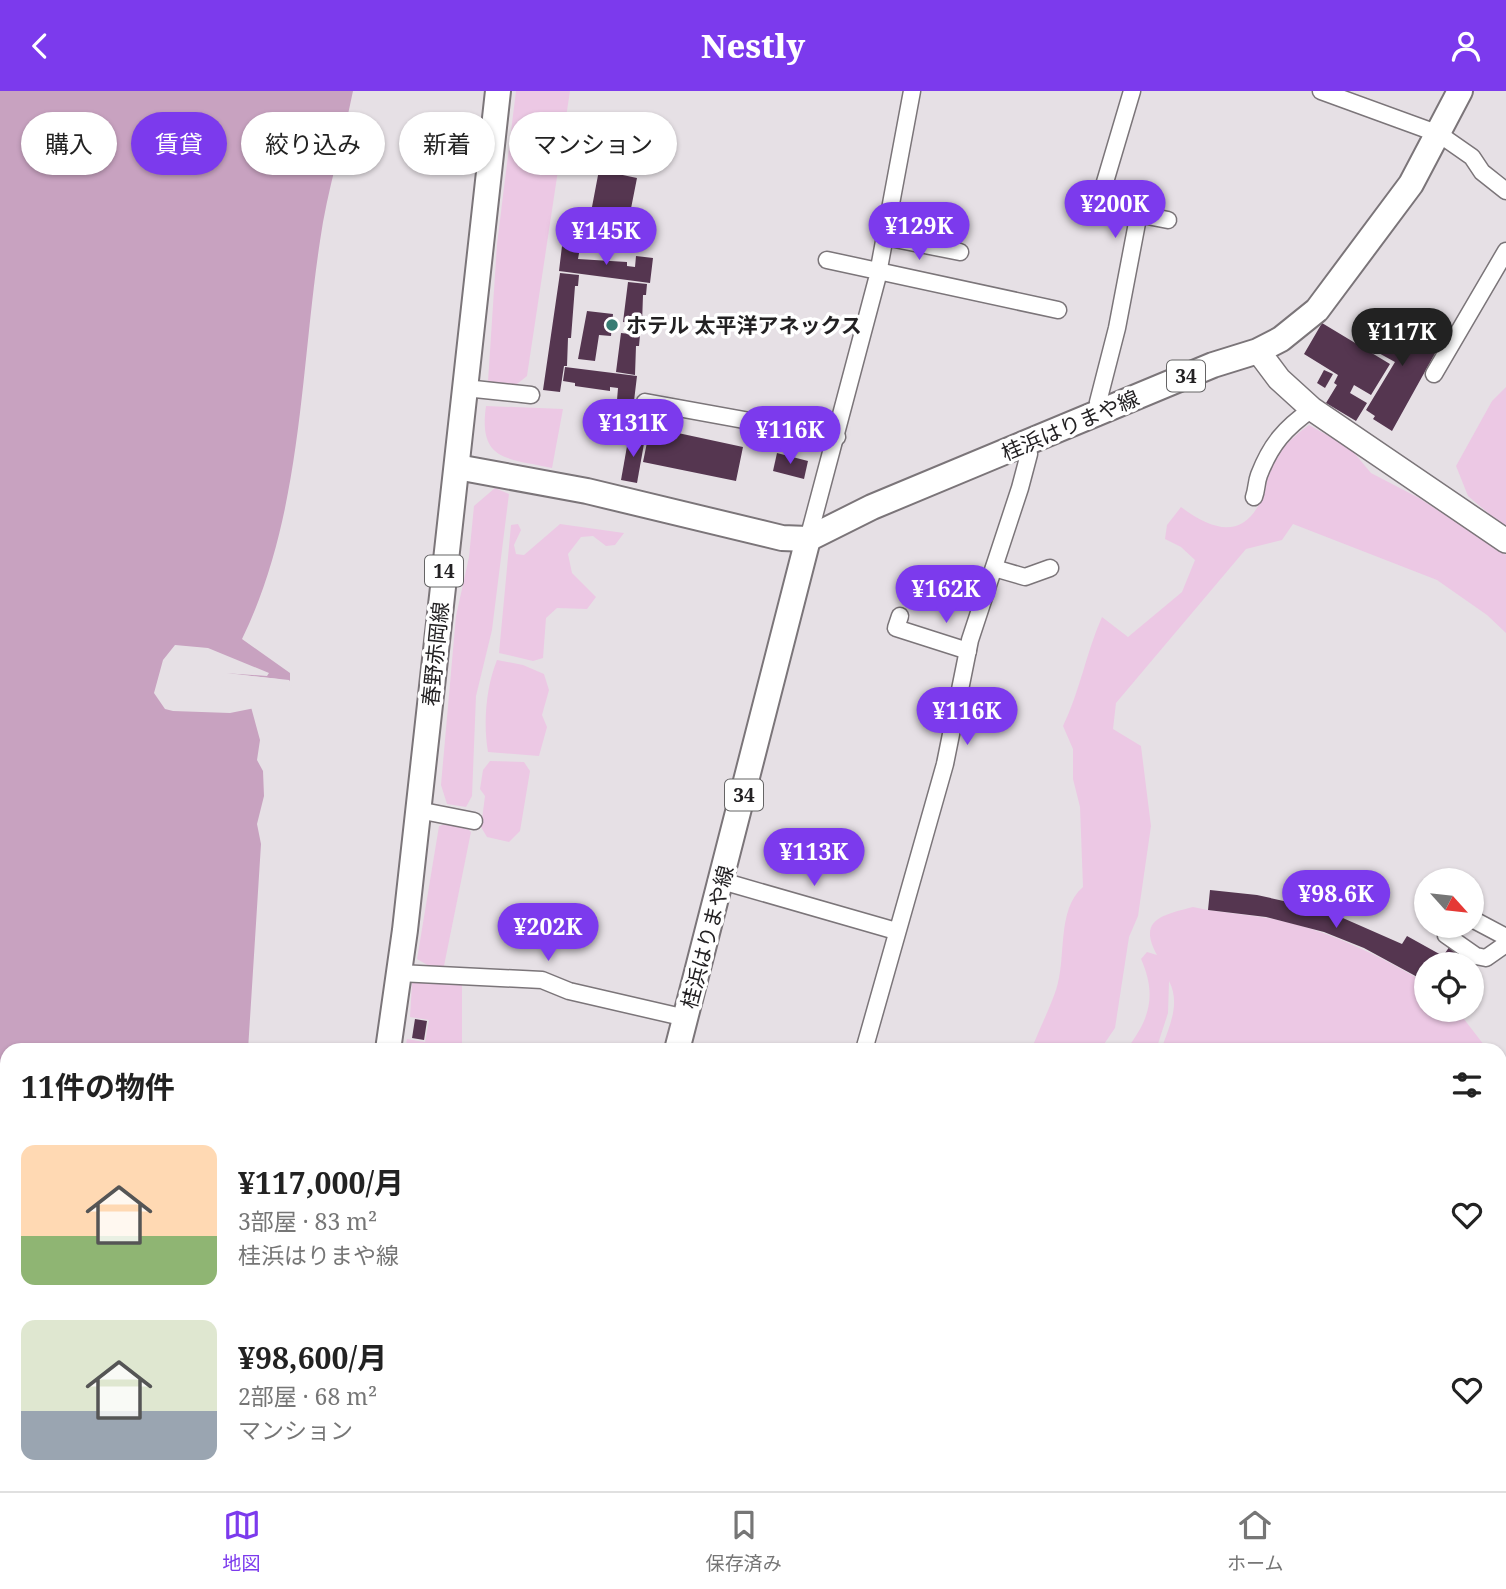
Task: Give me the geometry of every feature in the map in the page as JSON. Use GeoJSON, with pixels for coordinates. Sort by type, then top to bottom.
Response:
{"type":"FeatureCollection","features":[{"type":"Feature","properties":{"kind":"main road","name":"春野赤岡線"},"geometry":{"type":"LineString","coordinates":[[389,1043],[418,810],[498,91]]}},
{"type":"Feature","properties":{"kind":"main road","name":"桂浜はりまや線"},"geometry":{"type":"LineString","coordinates":[[679,1043],[808,539],[872,507],[1222,361],[1258,351],[1291,333],[1317,310],[1411,184],[1460,91]]}},
{"type":"Feature","properties":{"kind":"main road"},"geometry":{"type":"LineString","coordinates":[[457,467],[587,491],[782,538],[808,539]]}},
{"type":"Feature","properties":{"kind":"street"},"geometry":{"type":"LineString","coordinates":[[808,539],[838,437],[879,271],[912,91]]}},
{"type":"Feature","properties":{"kind":"street"},"geometry":{"type":"LineString","coordinates":[[1132,91],[1097,209],[1136,218]]}},
{"type":"Feature","properties":{"kind":"street"},"geometry":{"type":"LineString","coordinates":[[1321,91],[1438,134],[1472,157],[1482,172],[1506,191]]}},
{"type":"Feature","properties":{"kind":"street"},"geometry":{"type":"LineString","coordinates":[[1102,411],[1098,402],[1116,329],[1137,214],[1168,220]]}},
{"type":"Feature","properties":{"kind":"street"},"geometry":{"type":"LineString","coordinates":[[885,237],[960,252]]}},
{"type":"Feature","properties":{"kind":"street"},"geometry":{"type":"LineString","coordinates":[[1434,374],[1506,251]]}},
{"type":"Feature","properties":{"kind":"street"},"geometry":{"type":"LineString","coordinates":[[827,260],[1058,310]]}},
{"type":"Feature","properties":{"kind":"street"},"geometry":{"type":"LineString","coordinates":[[1258,351],[1279,379],[1312,409],[1506,541]]}},
{"type":"Feature","properties":{"kind":"street"},"geometry":{"type":"LineString","coordinates":[[465,389],[531,395]]}},
{"type":"Feature","properties":{"kind":"street"},"geometry":{"type":"LineString","coordinates":[[645,402],[838,437]]}},
{"type":"Feature","properties":{"kind":"street"},"geometry":{"type":"LineString","coordinates":[[1254,497],[1258,478],[1284,429],[1312,409]]}},
{"type":"Feature","properties":{"kind":"street"},"geometry":{"type":"LineString","coordinates":[[866,1043],[945,764],[968,651],[1029,454],[1026,443]]}},
{"type":"Feature","properties":{"kind":"street"},"geometry":{"type":"LineString","coordinates":[[994,568],[1026,577],[1051,568]]}},
{"type":"Feature","properties":{"kind":"street"},"geometry":{"type":"LineString","coordinates":[[900,616],[896,628],[968,651]]}},
{"type":"Feature","properties":{"kind":"street"},"geometry":{"type":"LineString","coordinates":[[418,810],[474,821]]}},
{"type":"Feature","properties":{"kind":"street"},"geometry":{"type":"LineString","coordinates":[[722,881],[896,931]]}},
{"type":"Feature","properties":{"kind":"street"},"geometry":{"type":"LineString","coordinates":[[1484,925],[1506,937]]}},
{"type":"Feature","properties":{"kind":"street"},"geometry":{"type":"LineString","coordinates":[[1450,938],[1476,956],[1486,958],[1506,944]]}},
{"type":"Feature","properties":{"kind":"street"},"geometry":{"type":"LineString","coordinates":[[399,973],[542,980],[569,991],[686,1018]]}},
{"type":"Feature","properties":{"kind":"shaded area"},"geometry":{"type":"Polygon","coordinates":[[[0,91],[353,91],[348,112],[241,112],[241,175],[333,175],[313,291],[288,494],[277,544],[262,592],[242,639],[290,673],[290,684],[278,679],[184,668],[182,686],[251,707],[260,740],[257,760],[263,771],[264,796],[257,824],[261,844],[248,1043],[0,1043],[0,91]]]}},
{"type":"Feature","properties":{"kind":"shaded area"},"geometry":{"type":"Polygon","coordinates":[[[516,91],[570,91],[567,112],[513,112],[516,91]]]}},
{"type":"Feature","properties":{"kind":"shaded area"},"geometry":{"type":"Polygon","coordinates":[[[509,147],[509,175],[557,175],[527,376],[512,388],[488,381],[497,244],[509,147]]]}},
{"type":"Feature","properties":{"kind":"shaded area"},"geometry":{"type":"Polygon","coordinates":[[[1506,387],[1506,528],[1468,496],[1456,466],[1492,401],[1506,387]]]}},
{"type":"Feature","properties":{"kind":"shaded area"},"geometry":{"type":"Polygon","coordinates":[[[486,406],[563,409],[552,468],[510,459],[492,448],[485,424],[486,406]]]}},
{"type":"Feature","properties":{"kind":"shaded area"},"geometry":{"type":"Polygon","coordinates":[[[1309,425],[1350,448],[1371,473],[1419,498],[1506,555],[1506,633],[1487,615],[1437,580],[1293,524],[1282,540],[1246,549],[1116,703],[1113,729],[1141,746],[1151,826],[1138,916],[1129,937],[1115,1028],[1105,1043],[1034,1043],[1056,990],[1069,908],[1083,887],[1080,807],[1073,779],[1073,749],[1063,726],[1102,617],[1128,637],[1182,592],[1195,560],[1181,547],[1165,539],[1167,525],[1181,507],[1218,526],[1229,527],[1249,518],[1258,507],[1265,491],[1271,467],[1290,441],[1309,425]]]}},
{"type":"Feature","properties":{"kind":"shaded area"},"geometry":{"type":"Polygon","coordinates":[[[495,488],[509,494],[492,630],[476,696],[472,796],[466,807],[447,804],[441,785],[456,616],[469,557],[474,506],[495,488]]]}},
{"type":"Feature","properties":{"kind":"shaded area"},"geometry":{"type":"Polygon","coordinates":[[[518,524],[521,530],[514,545],[516,554],[524,555],[560,524],[624,533],[615,545],[606,546],[593,536],[581,537],[568,554],[572,573],[596,597],[587,609],[557,608],[546,618],[543,658],[533,661],[499,653],[511,525],[518,524]]]}},
{"type":"Feature","properties":{"kind":"shaded area"},"geometry":{"type":"Polygon","coordinates":[[[497,660],[523,665],[544,674],[549,690],[542,715],[547,727],[539,756],[488,752],[486,706],[497,660]]]}},
{"type":"Feature","properties":{"kind":"shaded area"},"geometry":{"type":"Polygon","coordinates":[[[490,761],[524,762],[530,771],[520,831],[509,842],[487,837],[481,827],[485,796],[480,789],[483,770],[490,761]]]}},
{"type":"Feature","properties":{"kind":"shaded area"},"geometry":{"type":"Polygon","coordinates":[[[459,820],[471,832],[444,966],[431,967],[417,959],[439,826],[459,820]]]}},
{"type":"Feature","properties":{"kind":"shaded area"},"geometry":{"type":"Polygon","coordinates":[[[1193,907],[1263,917],[1333,937],[1371,953],[1414,976],[1414,1022],[1466,1022],[1482,1043],[1163,1043],[1174,1007],[1169,981],[1168,1013],[1158,1043],[1131,1043],[1146,1017],[1150,995],[1141,959],[1147,952],[1157,955],[1150,933],[1152,926],[1163,916],[1193,907]]]}},
{"type":"Feature","properties":{"kind":"shaded area"},"geometry":{"type":"Polygon","coordinates":[[[462,981],[462,1043],[406,1043],[407,1039],[425,1042],[429,1020],[410,1017],[412,983],[462,981]]]}},
{"type":"Feature","properties":{"kind":"pier"},"geometry":{"type":"Polygon","coordinates":[[[175,645],[208,648],[269,673],[267,676],[223,673],[289,680],[293,685],[289,688],[278,683],[186,672],[186,683],[246,691],[255,708],[230,713],[165,709],[154,693],[163,660],[175,645]]]}},
{"type":"Feature","properties":{"kind":"building"},"geometry":{"type":"Polygon","coordinates":[[[598,175],[637,178],[624,244],[571,233],[573,225],[588,228],[598,175]]]}},
{"type":"Feature","properties":{"kind":"building"},"geometry":{"type":"Polygon","coordinates":[[[562,246],[580,248],[578,259],[627,262],[627,266],[635,267],[636,256],[653,258],[650,283],[559,271],[562,246]]]}},
{"type":"Feature","properties":{"kind":"building"},"geometry":{"type":"Polygon","coordinates":[[[560,273],[579,275],[578,286],[575,286],[571,338],[568,338],[567,366],[564,366],[560,392],[543,390],[560,273]]]}},
{"type":"Feature","properties":{"kind":"building"},"geometry":{"type":"Polygon","coordinates":[[[628,282],[647,284],[646,295],[643,295],[642,324],[623,322],[628,282]]]}},
{"type":"Feature","properties":{"kind":"building"},"geometry":{"type":"Polygon","coordinates":[[[587,311],[613,314],[611,336],[599,335],[595,361],[578,359],[587,311]]]}},
{"type":"Feature","properties":{"kind":"building"},"geometry":{"type":"Polygon","coordinates":[[[1399,312],[1443,339],[1392,431],[1373,419],[1375,416],[1366,410],[1395,362],[1375,351],[1399,312]]]}},
{"type":"Feature","properties":{"kind":"building"},"geometry":{"type":"Polygon","coordinates":[[[1322,323],[1390,364],[1371,395],[1354,385],[1350,393],[1367,403],[1356,421],[1326,403],[1337,385],[1334,383],[1338,375],[1304,354],[1322,323]]]}},
{"type":"Feature","properties":{"kind":"building"},"geometry":{"type":"Polygon","coordinates":[[[621,333],[640,335],[639,346],[636,346],[635,375],[616,372],[621,333]]]}},
{"type":"Feature","properties":{"kind":"building"},"geometry":{"type":"Polygon","coordinates":[[[565,367],[637,376],[634,401],[617,400],[618,388],[610,387],[610,391],[575,386],[575,383],[563,381],[565,367]]]}},
{"type":"Feature","properties":{"kind":"building"},"geometry":{"type":"Polygon","coordinates":[[[1324,370],[1333,374],[1325,388],[1317,383],[1324,370]]]}},
{"type":"Feature","properties":{"kind":"building"},"geometry":{"type":"Polygon","coordinates":[[[654,408],[682,414],[678,433],[743,447],[736,481],[643,462],[654,408]]]}},
{"type":"Feature","properties":{"kind":"building"},"geometry":{"type":"Polygon","coordinates":[[[629,435],[645,438],[637,483],[621,480],[629,435]]]}},
{"type":"Feature","properties":{"kind":"building"},"geometry":{"type":"Polygon","coordinates":[[[777,453],[808,461],[804,479],[773,471],[777,453]]]}},
{"type":"Feature","properties":{"kind":"building"},"geometry":{"type":"Polygon","coordinates":[[[1210,890],[1257,895],[1311,907],[1311,904],[1402,944],[1407,936],[1436,952],[1414,952],[1414,975],[1364,948],[1324,932],[1266,917],[1208,910],[1210,890]]]}},
{"type":"Feature","properties":{"kind":"building"},"geometry":{"type":"Polygon","coordinates":[[[1452,943],[1462,952],[1446,952],[1452,943]]]}},
{"type":"Feature","properties":{"kind":"building"},"geometry":{"type":"Polygon","coordinates":[[[415,1019],[427,1021],[424,1040],[412,1038],[415,1019]]]}},
{"type":"Feature","properties":{"kind":"place","name":"ホテル 太平洋アネックス"},"geometry":{"type":"Point","coordinates":[612,325]}}]}
